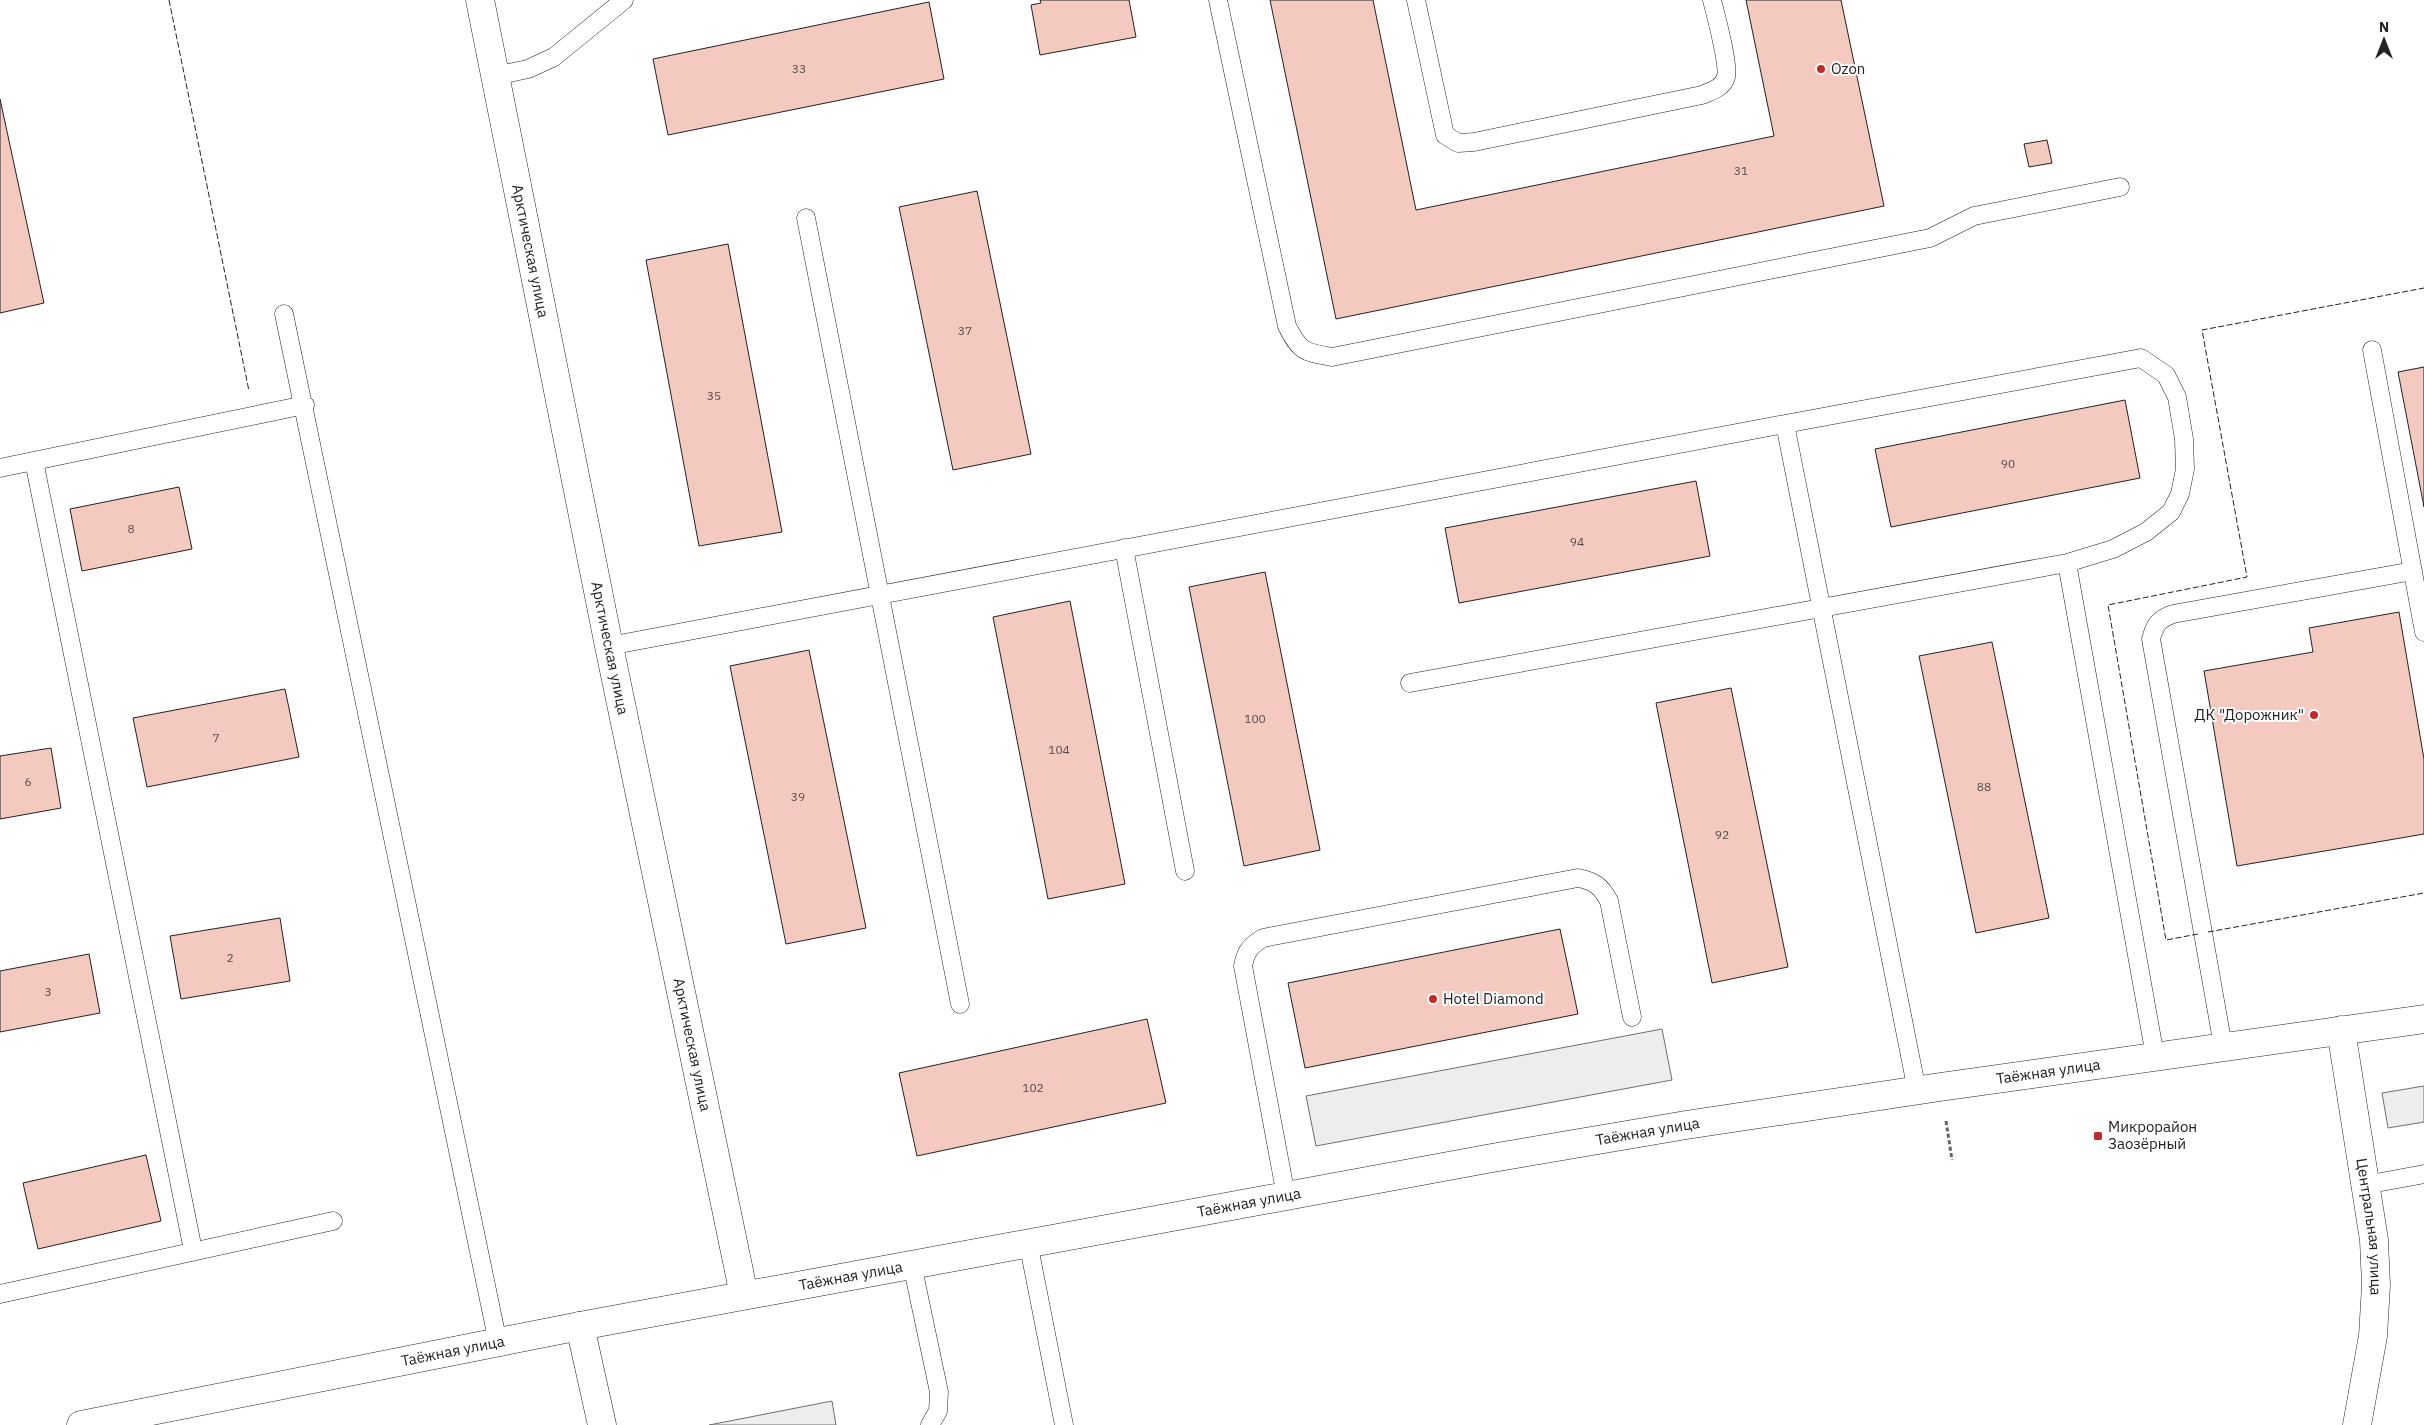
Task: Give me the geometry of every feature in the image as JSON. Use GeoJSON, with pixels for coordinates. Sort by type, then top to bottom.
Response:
{"type":"FeatureCollection","features":[{"type":"Feature","properties":{"kind":"street","name":"Арктическая улица"},"geometry":{"type":"LineString","coordinates":[[480,0],[609,646],[744,1295]]}},
{"type":"Feature","properties":{"kind":"street","name":"Таёжная улица"},"geometry":{"type":"LineString","coordinates":[[81,1425],[744,1295],[1028,1242],[1686,1125],[2424,1018]]}},
{"type":"Feature","properties":{"kind":"street","name":"Центральная улица"},"geometry":{"type":"LineString","coordinates":[[2341,1030],[2374,1240],[2376,1285],[2373,1336],[2357,1425]]}},
{"type":"Feature","properties":{"kind":"street"},"geometry":{"type":"LineString","coordinates":[[580,1326],[602,1425]]}},
{"type":"Feature","properties":{"kind":"lane"},"geometry":{"type":"LineString","coordinates":[[496,76],[528,69],[554,57],[624,0]]}},
{"type":"Feature","properties":{"kind":"lane"},"geometry":{"type":"LineString","coordinates":[[1218,0],[1287,326],[1296,345],[1312,354],[1332,357],[1930,238],[1974,216],[2120,187]]}},
{"type":"Feature","properties":{"kind":"lane"},"geometry":{"type":"LineString","coordinates":[[1416,0],[1445,135],[1458,143],[1474,142],[1683,99],[1717,89],[1726,77],[1725,62],[1712,0]]}},
{"type":"Feature","properties":{"kind":"lane"},"geometry":{"type":"LineString","coordinates":[[806,218],[960,1004]]}},
{"type":"Feature","properties":{"kind":"lane"},"geometry":{"type":"LineString","coordinates":[[284,314],[305,406],[498,1343]]}},
{"type":"Feature","properties":{"kind":"lane"},"geometry":{"type":"LineString","coordinates":[[2372,350],[2424,632]]}},
{"type":"Feature","properties":{"kind":"lane"},"geometry":{"type":"LineString","coordinates":[[609,646],[2141,358],[2166,375],[2177,397],[2185,469],[2180,494],[2171,512],[2146,532],[2113,549],[2067,562],[1410,683]]}},
{"type":"Feature","properties":{"kind":"lane"},"geometry":{"type":"LineString","coordinates":[[0,468],[305,406]]}},
{"type":"Feature","properties":{"kind":"lane"},"geometry":{"type":"LineString","coordinates":[[1785,424],[1917,1091]]}},
{"type":"Feature","properties":{"kind":"lane"},"geometry":{"type":"LineString","coordinates":[[34,461],[193,1250]]}},
{"type":"Feature","properties":{"kind":"lane"},"geometry":{"type":"LineString","coordinates":[[1124,548],[1186,870]]}},
{"type":"Feature","properties":{"kind":"lane"},"geometry":{"type":"LineString","coordinates":[[2067,562],[2155,1056]]}},
{"type":"Feature","properties":{"kind":"lane"},"geometry":{"type":"LineString","coordinates":[[2223,1046],[2151,639],[2154,628],[2160,619],[2173,614],[2413,571]]}},
{"type":"Feature","properties":{"kind":"lane"},"geometry":{"type":"LineString","coordinates":[[1286,1196],[1243,966],[1245,954],[1250,946],[1263,938],[1578,878],[1593,881],[1603,891],[1608,901],[1632,1018]]}},
{"type":"Feature","properties":{"kind":"lane"},"geometry":{"type":"LineString","coordinates":[[2365,1185],[2424,1174]]}},
{"type":"Feature","properties":{"kind":"lane"},"geometry":{"type":"LineString","coordinates":[[0,1294],[193,1250],[333,1221]]}},
{"type":"Feature","properties":{"kind":"lane"},"geometry":{"type":"LineString","coordinates":[[1028,1242],[1064,1425]]}},
{"type":"Feature","properties":{"kind":"lane"},"geometry":{"type":"LineString","coordinates":[[912,1264],[939,1392],[938,1411],[930,1425]]}},
{"type":"Feature","properties":{"kind":"shaded area"},"geometry":{"type":"Polygon","coordinates":[[[1662,1029],[1672,1080],[1316,1146],[1306,1096],[1662,1029]]]}},
{"type":"Feature","properties":{"kind":"shaded area"},"geometry":{"type":"Polygon","coordinates":[[[2424,1086],[2424,1122],[2388,1128],[2382,1093],[2424,1086]]]}},
{"type":"Feature","properties":{"kind":"shaded area"},"geometry":{"type":"Polygon","coordinates":[[[832,1401],[836,1425],[709,1425],[832,1401]]]}},
{"type":"Feature","properties":{"kind":"building"},"geometry":{"type":"Polygon","coordinates":[[[1040,0],[1129,0],[1136,37],[1040,55],[1031,5],[1041,3],[1040,0]]]}},
{"type":"Feature","properties":{"kind":"building"},"geometry":{"type":"Polygon","coordinates":[[[1270,0],[1373,0],[1416,210],[1774,136],[1746,0],[1841,0],[1884,206],[1336,319],[1270,0]]]}},
{"type":"Feature","properties":{"kind":"building"},"geometry":{"type":"Polygon","coordinates":[[[929,2],[944,79],[668,135],[653,59],[929,2]]]}},
{"type":"Feature","properties":{"kind":"building"},"geometry":{"type":"Polygon","coordinates":[[[0,99],[44,303],[0,313],[0,99]]]}},
{"type":"Feature","properties":{"kind":"building"},"geometry":{"type":"Polygon","coordinates":[[[2047,140],[2052,163],[2029,167],[2024,144],[2047,140]]]}},
{"type":"Feature","properties":{"kind":"building"},"geometry":{"type":"Polygon","coordinates":[[[977,191],[1031,454],[953,470],[899,207],[977,191]]]}},
{"type":"Feature","properties":{"kind":"building"},"geometry":{"type":"Polygon","coordinates":[[[728,244],[782,532],[699,546],[646,260],[728,244]]]}},
{"type":"Feature","properties":{"kind":"building"},"geometry":{"type":"Polygon","coordinates":[[[2424,367],[2424,507],[2398,372],[2424,367]]]}},
{"type":"Feature","properties":{"kind":"building"},"geometry":{"type":"Polygon","coordinates":[[[2125,400],[2140,478],[1891,527],[1875,449],[2125,400]]]}},
{"type":"Feature","properties":{"kind":"building"},"geometry":{"type":"Polygon","coordinates":[[[1696,481],[1710,556],[1459,603],[1445,528],[1696,481]]]}},
{"type":"Feature","properties":{"kind":"building"},"geometry":{"type":"Polygon","coordinates":[[[179,487],[192,549],[82,571],[70,509],[179,487]]]}},
{"type":"Feature","properties":{"kind":"building"},"geometry":{"type":"Polygon","coordinates":[[[1265,572],[1320,850],[1244,866],[1189,587],[1265,572]]]}},
{"type":"Feature","properties":{"kind":"building"},"geometry":{"type":"Polygon","coordinates":[[[1070,601],[1125,884],[1048,899],[993,617],[1070,601]]]}},
{"type":"Feature","properties":{"kind":"building","name":"ДК \"Дорожник\""},"geometry":{"type":"Polygon","coordinates":[[[2399,612],[2424,759],[2424,834],[2237,866],[2204,671],[2313,652],[2309,628],[2399,612]]]}},
{"type":"Feature","properties":{"kind":"building"},"geometry":{"type":"Polygon","coordinates":[[[1992,642],[2049,918],[1976,933],[1919,656],[1992,642]]]}},
{"type":"Feature","properties":{"kind":"building"},"geometry":{"type":"Polygon","coordinates":[[[809,650],[866,928],[786,944],[730,666],[809,650]]]}},
{"type":"Feature","properties":{"kind":"building"},"geometry":{"type":"Polygon","coordinates":[[[1731,688],[1788,967],[1712,983],[1656,703],[1731,688]]]}},
{"type":"Feature","properties":{"kind":"building"},"geometry":{"type":"Polygon","coordinates":[[[285,689],[299,757],[147,787],[133,718],[285,689]]]}},
{"type":"Feature","properties":{"kind":"building"},"geometry":{"type":"Polygon","coordinates":[[[51,748],[61,808],[0,819],[0,756],[51,748]]]}},
{"type":"Feature","properties":{"kind":"building"},"geometry":{"type":"Polygon","coordinates":[[[280,918],[290,981],[181,999],[170,936],[280,918]]]}},
{"type":"Feature","properties":{"kind":"building","name":"Hotel Diamond"},"geometry":{"type":"Polygon","coordinates":[[[1560,929],[1578,1014],[1305,1068],[1288,983],[1560,929]]]}},
{"type":"Feature","properties":{"kind":"building"},"geometry":{"type":"Polygon","coordinates":[[[89,954],[100,1013],[0,1032],[0,971],[89,954]]]}},
{"type":"Feature","properties":{"kind":"building"},"geometry":{"type":"Polygon","coordinates":[[[1147,1019],[1166,1103],[917,1156],[899,1073],[1147,1019]]]}},
{"type":"Feature","properties":{"kind":"building"},"geometry":{"type":"Polygon","coordinates":[[[146,1155],[161,1221],[38,1249],[23,1183],[146,1155]]]}},
{"type":"Feature","properties":{"kind":"fence"},"geometry":{"type":"LineString","coordinates":[[169,0],[249,391]]}},
{"type":"Feature","properties":{"kind":"fence"},"geometry":{"type":"LineString","coordinates":[[2198,934],[2166,940],[2108,605],[2247,577],[2202,330],[2424,288]]}},
{"type":"Feature","properties":{"kind":"fence"},"geometry":{"type":"LineString","coordinates":[[2208,932],[2424,893]]}},
{"type":"Feature","properties":{"kind":"place","name":"Ozon"},"geometry":{"type":"Point","coordinates":[1821,69]}},
{"type":"Feature","properties":{"kind":"place","name":"ДК \"Дорожник\""},"geometry":{"type":"Point","coordinates":[2314,715]}},
{"type":"Feature","properties":{"kind":"place","name":"Hotel Diamond"},"geometry":{"type":"Point","coordinates":[1433,999]}},
{"type":"Feature","properties":{"kind":"place","name":"Микрорайон Заозёрный"},"geometry":{"type":"Point","coordinates":[2098,1136]}}]}
